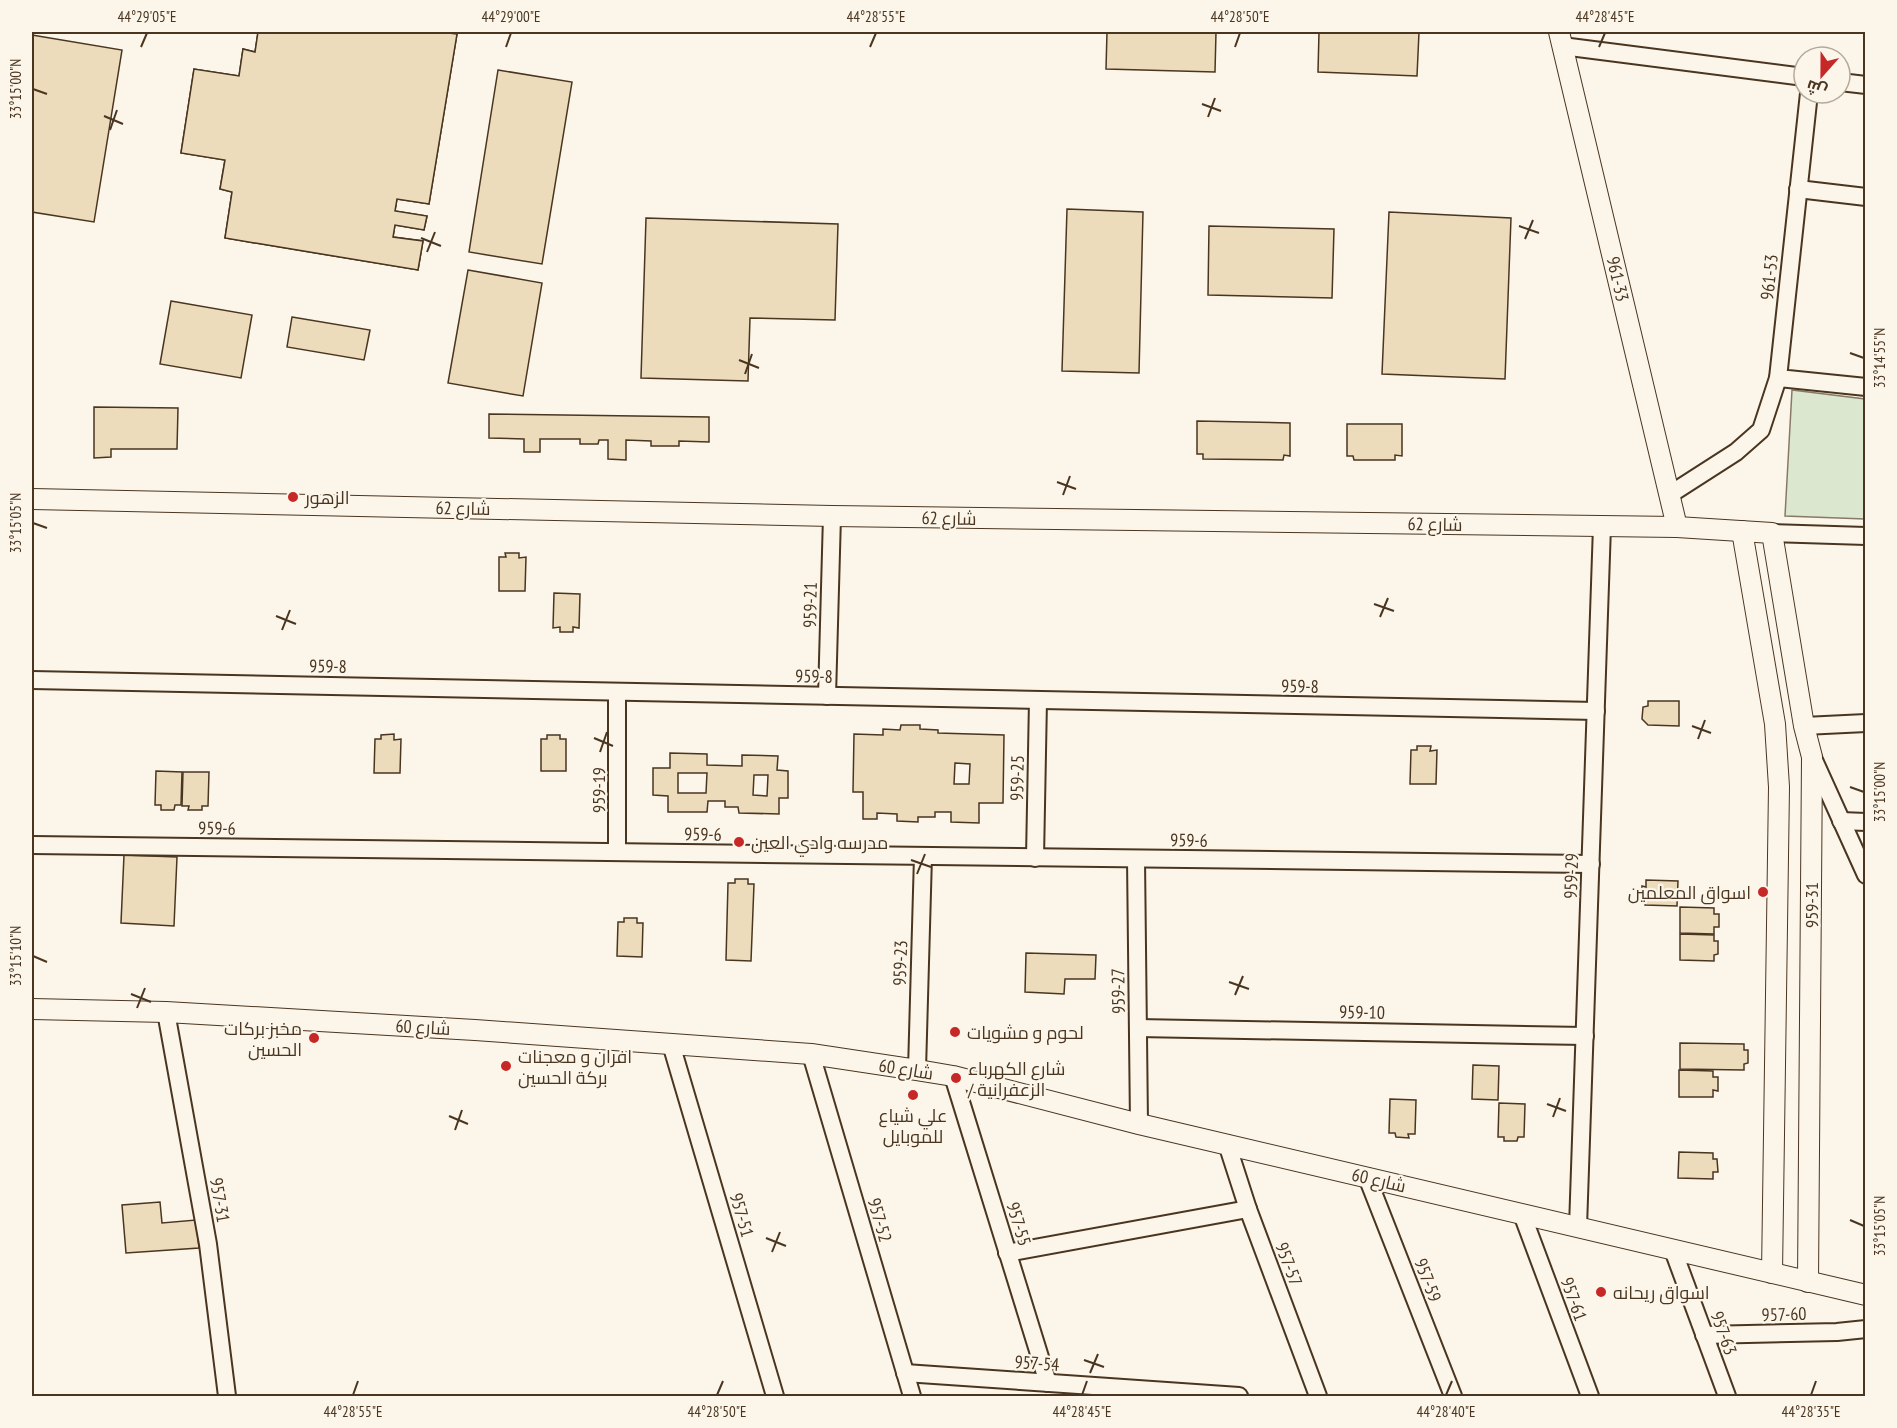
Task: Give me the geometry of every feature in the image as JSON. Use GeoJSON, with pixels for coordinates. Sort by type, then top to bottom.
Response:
{"type":"FeatureCollection","features":[{"type":"Feature","properties":{"kind":"street"},"geometry":{"type":"LineString","coordinates":[[1561,38],[1792,75]]}},
{"type":"Feature","properties":{"kind":"street","name":"961-33"},"geometry":{"type":"LineString","coordinates":[[1561,38],[1677,527]]}},
{"type":"Feature","properties":{"kind":"street","name":"961-53"},"geometry":{"type":"LineString","coordinates":[[1669,495],[1736,452],[1761,430],[1778,378],[1808,105]]}},
{"type":"Feature","properties":{"kind":"street"},"geometry":{"type":"LineString","coordinates":[[1798,189],[1866,196]]}},
{"type":"Feature","properties":{"kind":"street"},"geometry":{"type":"LineString","coordinates":[[1778,378],[1866,387]]}},
{"type":"Feature","properties":{"kind":"street","name":"شارع 62"},"geometry":{"type":"LineString","coordinates":[[32,499],[832,516],[1677,527],[1866,536]]}},
{"type":"Feature","properties":{"kind":"street","name":"959-21"},"geometry":{"type":"LineString","coordinates":[[827,696],[832,516]]}},
{"type":"Feature","properties":{"kind":"street","name":"959-29"},"geometry":{"type":"LineString","coordinates":[[1578,1227],[1602,526]]}},
{"type":"Feature","properties":{"kind":"street","name":"959-31"},"geometry":{"type":"LineString","coordinates":[[1742,531],[1775,724],[1779,787],[1772,1273]]}},
{"type":"Feature","properties":{"kind":"street","name":"959-31"},"geometry":{"type":"LineString","coordinates":[[1772,532],[1804,726],[1812,757],[1808,1282]]}},
{"type":"Feature","properties":{"kind":"street","name":"959-8"},"geometry":{"type":"LineString","coordinates":[[32,680],[1596,711]]}},
{"type":"Feature","properties":{"kind":"street","name":"959-19"},"geometry":{"type":"LineString","coordinates":[[617,692],[617,852]]}},
{"type":"Feature","properties":{"kind":"street","name":"959-25"},"geometry":{"type":"LineString","coordinates":[[1035,858],[1038,700]]}},
{"type":"Feature","properties":{"kind":"street"},"geometry":{"type":"LineString","coordinates":[[1804,726],[1866,723]]}},
{"type":"Feature","properties":{"kind":"street"},"geometry":{"type":"LineString","coordinates":[[1812,757],[1866,875]]}},
{"type":"Feature","properties":{"kind":"street"},"geometry":{"type":"LineString","coordinates":[[1841,820],[1866,822]]}},
{"type":"Feature","properties":{"kind":"street","name":"959-6"},"geometry":{"type":"LineString","coordinates":[[32,845],[1590,864]]}},
{"type":"Feature","properties":{"kind":"street","name":"959-23"},"geometry":{"type":"LineString","coordinates":[[917,1070],[923,856]]}},
{"type":"Feature","properties":{"kind":"street","name":"959-27"},"geometry":{"type":"LineString","coordinates":[[1136,859],[1139,1124]]}},
{"type":"Feature","properties":{"kind":"street","name":"شارع 60"},"geometry":{"type":"LineString","coordinates":[[32,1009],[166,1012],[475,1030],[811,1054],[917,1070],[953,1076],[1139,1124],[1866,1295]]}},
{"type":"Feature","properties":{"kind":"street","name":"957-31"},"geometry":{"type":"LineString","coordinates":[[166,1012],[208,1244],[227,1396]]}},
{"type":"Feature","properties":{"kind":"street","name":"959-10"},"geometry":{"type":"LineString","coordinates":[[1138,1028],[1585,1036]]}},
{"type":"Feature","properties":{"kind":"street","name":"957-51"},"geometry":{"type":"LineString","coordinates":[[671,1044],[775,1396]]}},
{"type":"Feature","properties":{"kind":"street","name":"957-52"},"geometry":{"type":"LineString","coordinates":[[811,1054],[912,1396]]}},
{"type":"Feature","properties":{"kind":"street","name":"957-55"},"geometry":{"type":"LineString","coordinates":[[953,1076],[1048,1383]]}},
{"type":"Feature","properties":{"kind":"street","name":"957-57"},"geometry":{"type":"LineString","coordinates":[[1227,1144],[1248,1209],[1318,1396]]}},
{"type":"Feature","properties":{"kind":"street","name":"957-59"},"geometry":{"type":"LineString","coordinates":[[1367,1177],[1453,1396]]}},
{"type":"Feature","properties":{"kind":"street"},"geometry":{"type":"LineString","coordinates":[[1007,1253],[1248,1209]]}},
{"type":"Feature","properties":{"kind":"street","name":"957-61"},"geometry":{"type":"LineString","coordinates":[[1522,1214],[1590,1396]]}},
{"type":"Feature","properties":{"kind":"street","name":"957-63"},"geometry":{"type":"LineString","coordinates":[[1673,1250],[1727,1396]]}},
{"type":"Feature","properties":{"kind":"street","name":"957-60"},"geometry":{"type":"LineString","coordinates":[[1704,1335],[1837,1332],[1866,1329]]}},
{"type":"Feature","properties":{"kind":"street","name":"957-54"},"geometry":{"type":"LineString","coordinates":[[905,1373],[1239,1396]]}},
{"type":"Feature","properties":{"kind":"green space"},"geometry":{"type":"Polygon","coordinates":[[[1792,390],[1865,399],[1865,519],[1785,516],[1792,390]]]}},
{"type":"Feature","properties":{"kind":"building"},"geometry":{"type":"Polygon","coordinates":[[[258,32],[440,32],[457,34],[429,204],[397,199],[395,211],[427,216],[424,230],[395,225],[393,237],[423,241],[418,270],[225,238],[232,192],[220,189],[225,160],[181,153],[194,69],[239,76],[243,49],[255,52],[258,32]],[[262,70],[260,81],[282,84],[284,73],[262,70]],[[223,92],[215,142],[226,144],[235,93],[223,92]],[[244,161],[242,172],[265,175],[266,165],[244,161]]]}},
{"type":"Feature","properties":{"kind":"building"},"geometry":{"type":"Polygon","coordinates":[[[258,32],[440,32],[457,34],[429,204],[397,199],[395,211],[427,216],[424,230],[395,225],[393,237],[423,241],[418,270],[225,238],[232,192],[220,189],[225,160],[181,153],[194,69],[239,76],[243,49],[255,52],[258,32]]]}},
{"type":"Feature","properties":{"kind":"building"},"geometry":{"type":"Polygon","coordinates":[[[1107,32],[1216,32],[1215,72],[1106,69],[1107,32]]]}},
{"type":"Feature","properties":{"kind":"building"},"geometry":{"type":"Polygon","coordinates":[[[1319,32],[1419,32],[1417,76],[1318,72],[1319,32]]]}},
{"type":"Feature","properties":{"kind":"building"},"geometry":{"type":"Polygon","coordinates":[[[32,35],[122,50],[94,222],[32,212],[32,35]]]}},
{"type":"Feature","properties":{"kind":"building"},"geometry":{"type":"Polygon","coordinates":[[[498,70],[572,82],[542,264],[469,252],[498,70]]]}},
{"type":"Feature","properties":{"kind":"building"},"geometry":{"type":"Polygon","coordinates":[[[1067,209],[1143,212],[1139,373],[1062,371],[1067,209]]]}},
{"type":"Feature","properties":{"kind":"building"},"geometry":{"type":"Polygon","coordinates":[[[1389,212],[1511,218],[1505,379],[1382,374],[1389,212]]]}},
{"type":"Feature","properties":{"kind":"building"},"geometry":{"type":"Polygon","coordinates":[[[646,218],[838,224],[835,320],[750,318],[748,381],[641,378],[646,218]]]}},
{"type":"Feature","properties":{"kind":"building"},"geometry":{"type":"Polygon","coordinates":[[[1209,226],[1334,229],[1332,298],[1208,295],[1209,226]]]}},
{"type":"Feature","properties":{"kind":"building"},"geometry":{"type":"Polygon","coordinates":[[[468,270],[542,283],[523,396],[448,383],[468,270]]]}},
{"type":"Feature","properties":{"kind":"building"},"geometry":{"type":"Polygon","coordinates":[[[171,301],[252,315],[241,378],[160,364],[171,301]]]}},
{"type":"Feature","properties":{"kind":"building"},"geometry":{"type":"Polygon","coordinates":[[[292,317],[370,330],[364,360],[287,347],[292,317]]]}},
{"type":"Feature","properties":{"kind":"building"},"geometry":{"type":"Polygon","coordinates":[[[94,407],[178,408],[177,449],[111,449],[111,457],[94,458],[94,407]]]}},
{"type":"Feature","properties":{"kind":"building"},"geometry":{"type":"Polygon","coordinates":[[[489,414],[709,417],[709,442],[679,441],[679,446],[651,446],[651,441],[626,440],[626,460],[608,459],[608,440],[599,440],[598,444],[580,444],[580,439],[540,439],[540,452],[524,452],[524,439],[489,438],[489,414]]]}},
{"type":"Feature","properties":{"kind":"building"},"geometry":{"type":"Polygon","coordinates":[[[1197,421],[1290,423],[1290,456],[1284,455],[1283,460],[1203,459],[1203,454],[1197,454],[1197,421]]]}},
{"type":"Feature","properties":{"kind":"building"},"geometry":{"type":"Polygon","coordinates":[[[1347,424],[1402,424],[1402,456],[1395,455],[1395,460],[1354,460],[1353,456],[1347,456],[1347,424]]]}},
{"type":"Feature","properties":{"kind":"building"},"geometry":{"type":"Polygon","coordinates":[[[505,553],[519,553],[519,558],[526,557],[525,591],[499,591],[499,557],[506,557],[505,553]]]}},
{"type":"Feature","properties":{"kind":"building"},"geometry":{"type":"Polygon","coordinates":[[[554,593],[580,594],[579,628],[573,627],[573,632],[560,632],[560,627],[553,628],[554,593]]]}},
{"type":"Feature","properties":{"kind":"building"},"geometry":{"type":"Polygon","coordinates":[[[1648,701],[1679,701],[1679,726],[1648,725],[1642,719],[1643,707],[1648,706],[1648,701]]]}},
{"type":"Feature","properties":{"kind":"building"},"geometry":{"type":"Polygon","coordinates":[[[901,725],[920,725],[920,729],[938,730],[938,733],[1004,735],[1003,803],[979,803],[979,823],[951,822],[951,812],[935,812],[935,817],[918,817],[918,822],[897,821],[897,814],[877,813],[877,819],[863,819],[863,792],[853,792],[854,734],[883,735],[883,729],[900,730],[901,725]],[[955,763],[954,784],[969,784],[970,764],[955,763]]]}},
{"type":"Feature","properties":{"kind":"building"},"geometry":{"type":"Polygon","coordinates":[[[394,734],[394,740],[401,739],[400,773],[374,773],[375,739],[381,739],[381,735],[394,734]]]}},
{"type":"Feature","properties":{"kind":"building"},"geometry":{"type":"Polygon","coordinates":[[[547,735],[560,735],[560,739],[566,739],[566,771],[541,771],[541,739],[547,739],[547,735]]]}},
{"type":"Feature","properties":{"kind":"building"},"geometry":{"type":"Polygon","coordinates":[[[1417,746],[1431,746],[1430,751],[1437,750],[1436,784],[1410,784],[1411,750],[1417,750],[1417,746]]]}},
{"type":"Feature","properties":{"kind":"building"},"geometry":{"type":"Polygon","coordinates":[[[670,753],[707,754],[707,765],[742,766],[742,755],[778,756],[777,770],[788,771],[788,798],[779,798],[779,814],[739,813],[738,807],[725,807],[725,801],[708,801],[707,812],[668,812],[668,796],[653,795],[653,768],[670,768],[670,753]],[[678,773],[678,793],[706,793],[707,773],[678,773]],[[754,775],[753,795],[767,796],[768,775],[754,775]]]}},
{"type":"Feature","properties":{"kind":"building"},"geometry":{"type":"Polygon","coordinates":[[[156,771],[182,772],[181,805],[175,805],[174,810],[161,810],[161,805],[155,805],[156,771]]]}},
{"type":"Feature","properties":{"kind":"building"},"geometry":{"type":"Polygon","coordinates":[[[183,772],[209,772],[208,806],[202,806],[202,810],[188,810],[189,806],[182,806],[183,772]]]}},
{"type":"Feature","properties":{"kind":"building"},"geometry":{"type":"Polygon","coordinates":[[[124,855],[177,857],[174,926],[121,923],[124,855]]]}},
{"type":"Feature","properties":{"kind":"building"},"geometry":{"type":"Polygon","coordinates":[[[735,879],[748,879],[748,884],[754,884],[751,961],[726,960],[728,883],[735,883],[735,879]]]}},
{"type":"Feature","properties":{"kind":"building"},"geometry":{"type":"Polygon","coordinates":[[[1646,880],[1678,881],[1677,906],[1645,905],[1646,899],[1642,899],[1642,886],[1646,887],[1646,880]]]}},
{"type":"Feature","properties":{"kind":"building"},"geometry":{"type":"Polygon","coordinates":[[[1680,907],[1714,908],[1714,914],[1719,914],[1719,927],[1714,927],[1714,934],[1680,933],[1680,907]]]}},
{"type":"Feature","properties":{"kind":"building"},"geometry":{"type":"Polygon","coordinates":[[[624,918],[637,918],[637,923],[643,923],[642,957],[617,956],[618,922],[624,922],[624,918]]]}},
{"type":"Feature","properties":{"kind":"building"},"geometry":{"type":"Polygon","coordinates":[[[1680,934],[1714,935],[1714,941],[1718,941],[1718,954],[1714,955],[1714,961],[1680,960],[1680,934]]]}},
{"type":"Feature","properties":{"kind":"building"},"geometry":{"type":"Polygon","coordinates":[[[1026,953],[1096,955],[1095,979],[1065,979],[1064,994],[1025,992],[1026,953]]]}},
{"type":"Feature","properties":{"kind":"building"},"geometry":{"type":"Polygon","coordinates":[[[1680,1043],[1744,1044],[1744,1050],[1748,1050],[1748,1063],[1744,1064],[1744,1070],[1680,1069],[1680,1043]]]}},
{"type":"Feature","properties":{"kind":"building"},"geometry":{"type":"Polygon","coordinates":[[[1473,1065],[1499,1066],[1498,1100],[1472,1099],[1473,1065]]]}},
{"type":"Feature","properties":{"kind":"building"},"geometry":{"type":"Polygon","coordinates":[[[1679,1070],[1713,1071],[1713,1077],[1718,1077],[1718,1091],[1713,1090],[1713,1097],[1679,1097],[1679,1070]]]}},
{"type":"Feature","properties":{"kind":"building"},"geometry":{"type":"Polygon","coordinates":[[[1390,1099],[1416,1100],[1415,1134],[1408,1134],[1409,1138],[1396,1137],[1395,1133],[1389,1133],[1390,1099]]]}},
{"type":"Feature","properties":{"kind":"building"},"geometry":{"type":"Polygon","coordinates":[[[1499,1103],[1525,1104],[1524,1137],[1518,1137],[1517,1141],[1504,1141],[1504,1137],[1498,1137],[1499,1103]]]}},
{"type":"Feature","properties":{"kind":"building"},"geometry":{"type":"Polygon","coordinates":[[[1679,1152],[1713,1153],[1713,1159],[1717,1159],[1718,1172],[1713,1172],[1713,1179],[1678,1178],[1679,1152]]]}},
{"type":"Feature","properties":{"kind":"building"},"geometry":{"type":"Polygon","coordinates":[[[160,1202],[162,1223],[196,1220],[199,1248],[126,1253],[122,1205],[160,1202]]]}},
{"type":"Feature","properties":{"kind":"place","name":"الزهور"},"geometry":{"type":"Point","coordinates":[293,497]}},
{"type":"Feature","properties":{"kind":"place","name":"مدرسه وادي العين"},"geometry":{"type":"Point","coordinates":[739,842]}},
{"type":"Feature","properties":{"kind":"place","name":"اسواق المعلمين"},"geometry":{"type":"Point","coordinates":[1763,892]}},
{"type":"Feature","properties":{"kind":"place","name":"لحوم و مشويات"},"geometry":{"type":"Point","coordinates":[955,1032]}},
{"type":"Feature","properties":{"kind":"place","name":"مخبز بركات الحسين"},"geometry":{"type":"Point","coordinates":[314,1038]}},
{"type":"Feature","properties":{"kind":"place","name":"افران و معجنات بركة الحسين"},"geometry":{"type":"Point","coordinates":[506,1066]}},
{"type":"Feature","properties":{"kind":"place","name":"شارع الكهرباء / الزعفرانية"},"geometry":{"type":"Point","coordinates":[956,1078]}},
{"type":"Feature","properties":{"kind":"place","name":"علي شياع للموبايل"},"geometry":{"type":"Point","coordinates":[913,1095]}},
{"type":"Feature","properties":{"kind":"place","name":"اسواق ريحانه"},"geometry":{"type":"Point","coordinates":[1601,1292]}}]}
